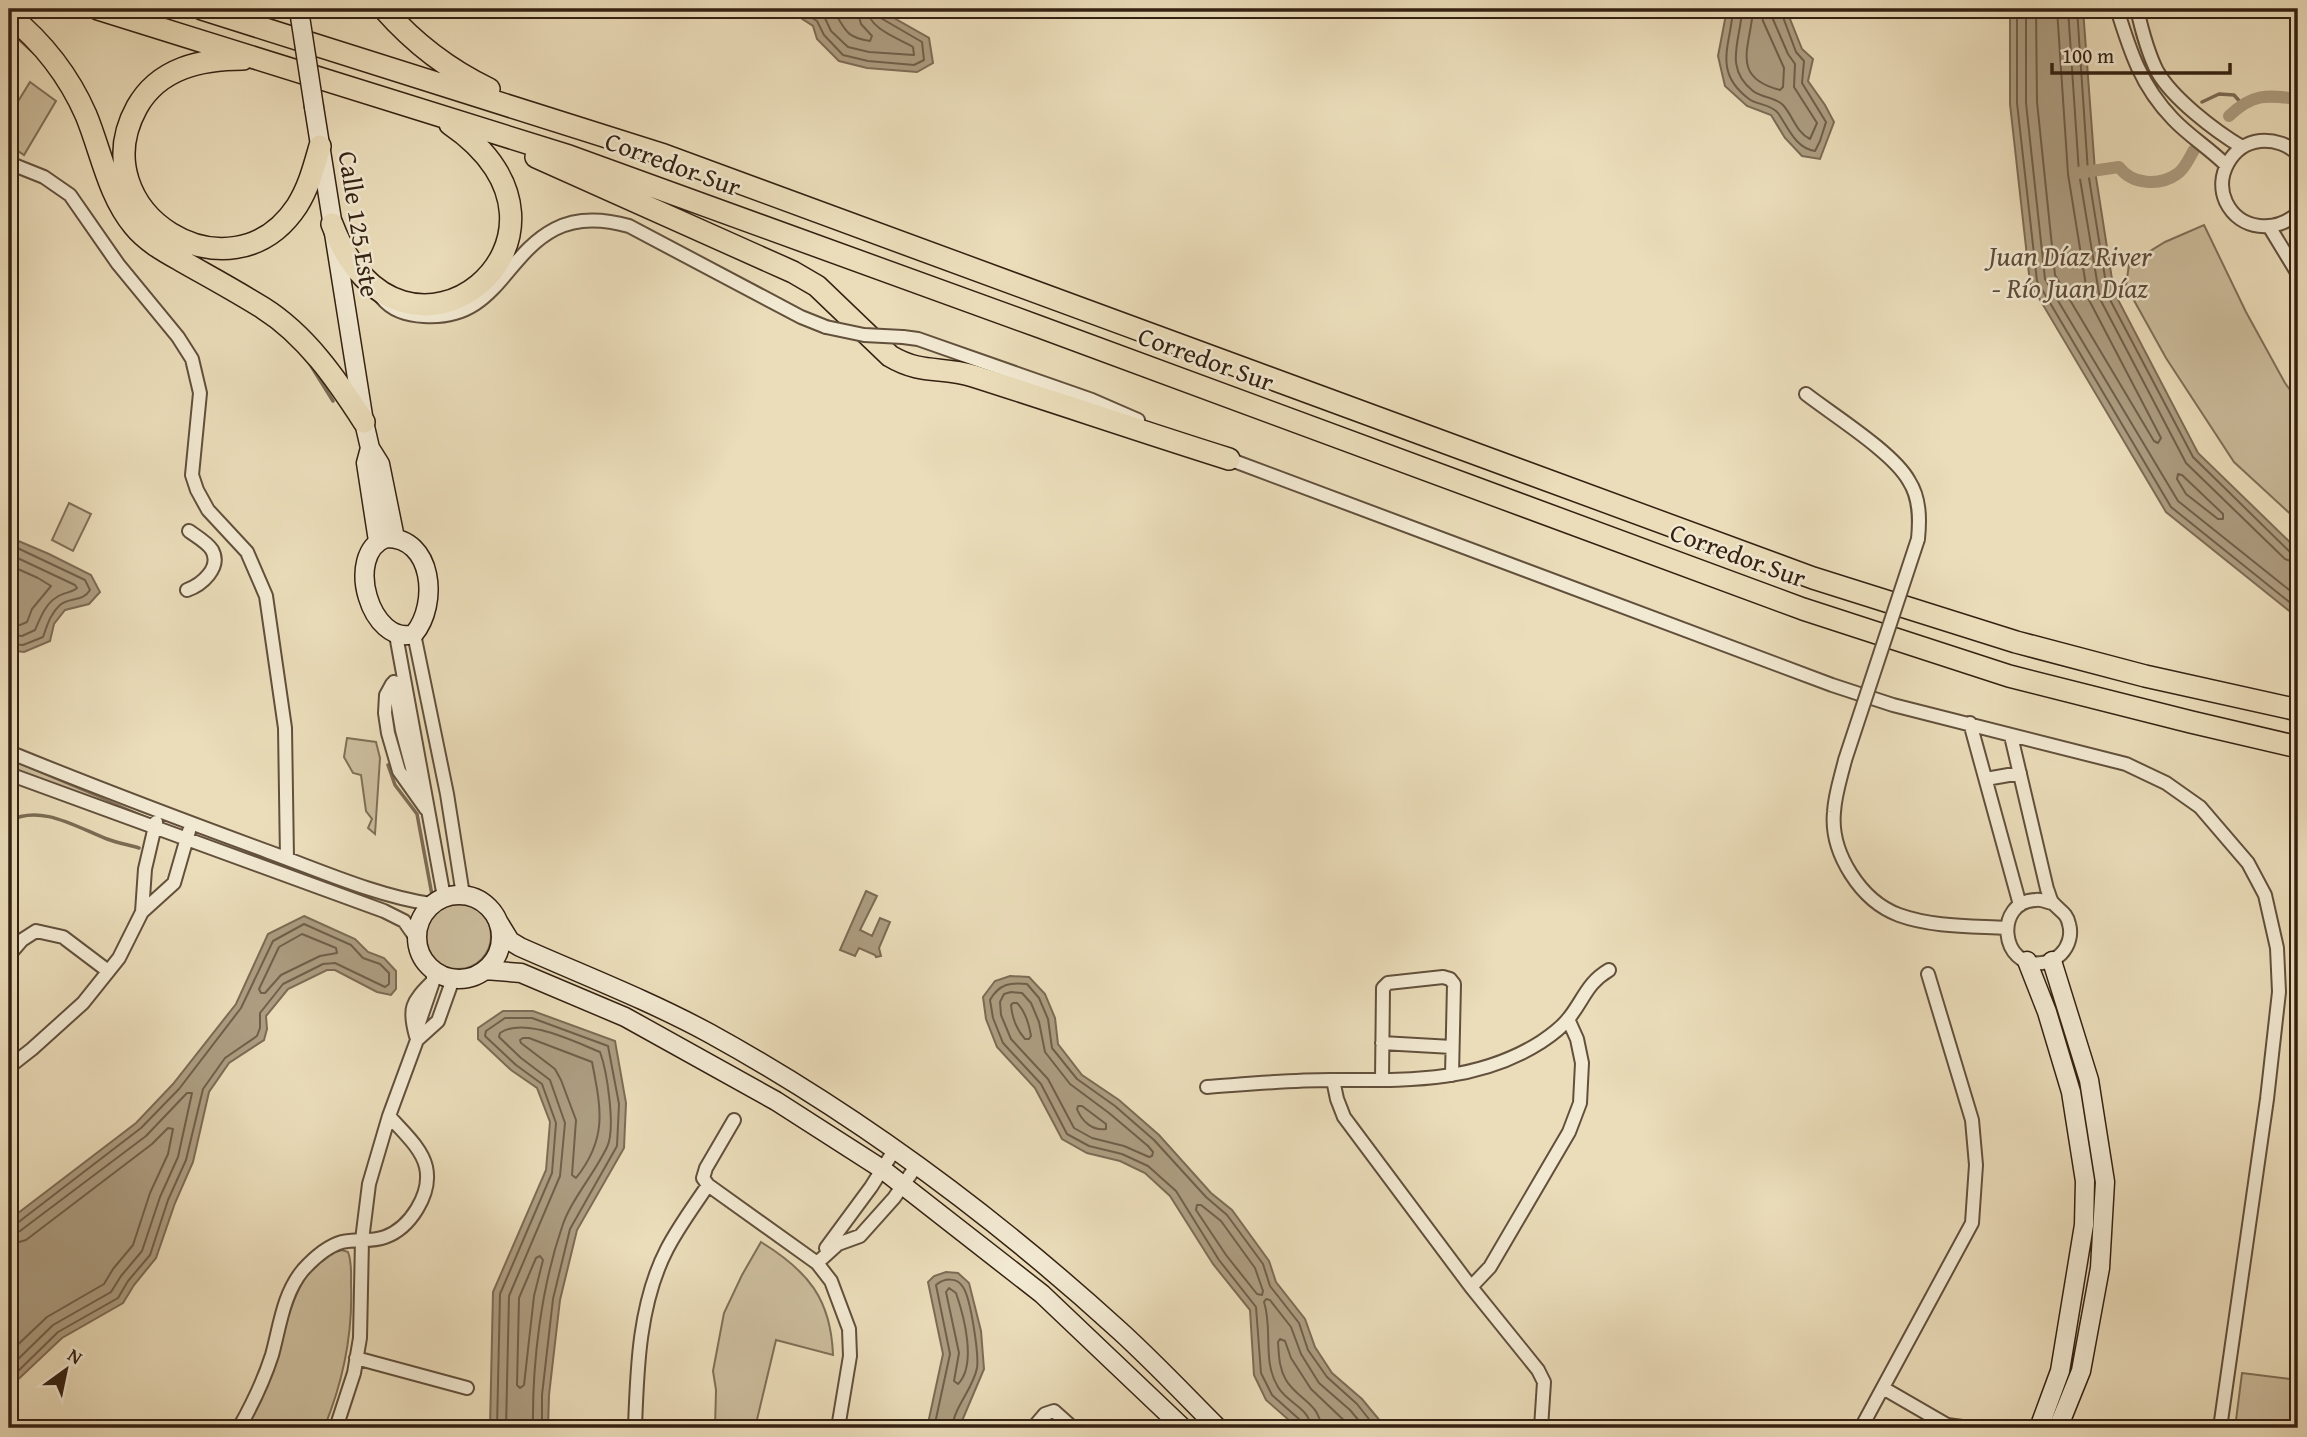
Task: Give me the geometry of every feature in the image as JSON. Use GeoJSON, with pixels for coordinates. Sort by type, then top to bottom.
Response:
{"type":"FeatureCollection","features":[{"type":"Feature","properties":{"kind":"highway","name":"Corredor Sur"},"geometry":{"type":"LineString","coordinates":[[98,9],[569,156],[1803,609],[2009,676],[2298,747]]}},
{"type":"Feature","properties":{"kind":"highway","name":"Corredor Sur"},"geometry":{"type":"LineString","coordinates":[[202,9],[664,155],[1813,578],[2016,642],[2145,676],[2298,710]]}},
{"type":"Feature","properties":{"kind":"highway"},"geometry":{"type":"LineString","coordinates":[[384,9],[417,42],[451,68],[472,81],[565,123]]}},
{"type":"Feature","properties":{"kind":"highway"},"geometry":{"type":"LineString","coordinates":[[9,15],[36,40],[65,77],[85,114],[120,206],[136,230],[162,250],[261,306],[282,321],[330,372],[364,422]]}},
{"type":"Feature","properties":{"kind":"highway"},"geometry":{"type":"LineString","coordinates":[[260,59],[196,64],[169,73],[148,91],[133,114],[125,148],[128,180],[139,204],[158,226],[193,245],[226,248],[250,243],[275,229],[296,208],[306,191],[320,146]]}},
{"type":"Feature","properties":{"kind":"highway"},"geometry":{"type":"LineString","coordinates":[[332,223],[348,258],[369,283],[388,296],[405,303],[443,303],[462,296],[491,273],[510,230],[512,212],[509,194],[492,161],[457,128],[437,114]]}},
{"type":"Feature","properties":{"kind":"highway"},"geometry":{"type":"LineString","coordinates":[[471,125],[793,272],[817,286],[890,356],[904,364],[969,375],[1089,416],[1229,459]]}},
{"type":"Feature","properties":{"kind":"highway"},"geometry":{"type":"LineString","coordinates":[[2145,676],[2298,695]]}},
{"type":"Feature","properties":{"kind":"street"},"geometry":{"type":"LineString","coordinates":[[2117,9],[2135,64],[2146,85],[2175,121],[2226,165]]}},
{"type":"Feature","properties":{"kind":"street"},"geometry":{"type":"LineString","coordinates":[[2137,9],[2145,43],[2159,74],[2188,107],[2242,147]]}},
{"type":"Feature","properties":{"kind":"street","name":"Calle 125 Este"},"geometry":{"type":"LineString","coordinates":[[299,10],[370,448],[366,463],[386,540]]}},
{"type":"Feature","properties":{"kind":"street"},"geometry":{"type":"LineString","coordinates":[[2298,155],[2283,144],[2269,140],[2255,142],[2232,155],[2226,165],[2222,183],[2225,201],[2236,216],[2252,225],[2270,228],[2298,215]]}},
{"type":"Feature","properties":{"kind":"street"},"geometry":{"type":"LineString","coordinates":[[9,163],[44,177],[70,195],[118,264],[178,337],[192,359],[200,393],[192,475],[208,510],[247,552],[266,596],[285,728],[287,859]]}},
{"type":"Feature","properties":{"kind":"street"},"geometry":{"type":"LineString","coordinates":[[369,283],[384,302],[397,311],[411,315],[444,316],[461,311],[490,293],[537,242],[555,229],[589,220],[610,220],[641,232],[826,327],[864,335],[918,339],[1092,400],[1229,459],[1832,685],[1893,705],[2126,764],[2166,783],[2200,807],[2248,863],[2265,895],[2277,948],[2279,992],[2267,1099],[2220,1428]]}},
{"type":"Feature","properties":{"kind":"street"},"geometry":{"type":"LineString","coordinates":[[2270,228],[2298,274]]}},
{"type":"Feature","properties":{"kind":"street"},"geometry":{"type":"LineString","coordinates":[[1806,394],[1897,463],[1910,482],[1918,506],[1918,539],[1845,760],[1833,814],[1837,845],[1859,885],[1879,903],[1899,915],[1936,923],[2006,928]]}},
{"type":"Feature","properties":{"kind":"street"},"geometry":{"type":"LineString","coordinates":[[187,590],[195,587],[209,574],[215,564],[212,550],[189,531]]}},
{"type":"Feature","properties":{"kind":"street"},"geometry":{"type":"LineString","coordinates":[[429,812],[421,801],[411,769],[402,668],[405,635],[425,616],[430,598],[429,583],[418,555],[407,544],[386,540],[372,545],[365,569],[365,586],[376,615],[405,635],[428,700],[463,895]]}},
{"type":"Feature","properties":{"kind":"street"},"geometry":{"type":"LineString","coordinates":[[402,668],[386,695],[388,733],[411,769],[429,812],[438,901]]}},
{"type":"Feature","properties":{"kind":"street"},"geometry":{"type":"LineString","coordinates":[[1970,723],[2020,905]]}},
{"type":"Feature","properties":{"kind":"street"},"geometry":{"type":"LineString","coordinates":[[2011,736],[2052,902]]}},
{"type":"Feature","properties":{"kind":"street"},"geometry":{"type":"LineString","coordinates":[[9,752],[190,823],[406,900],[438,901],[463,895],[476,898],[488,906],[510,941],[520,947],[637,997],[708,1032],[812,1094],[895,1149],[1025,1248],[1121,1332],[1219,1428]]}},
{"type":"Feature","properties":{"kind":"street"},"geometry":{"type":"LineString","coordinates":[[411,769],[441,763]]}},
{"type":"Feature","properties":{"kind":"street"},"geometry":{"type":"LineString","coordinates":[[9,774],[384,911],[404,921],[416,937]]}},
{"type":"Feature","properties":{"kind":"street"},"geometry":{"type":"LineString","coordinates":[[1986,779],[2020,774]]}},
{"type":"Feature","properties":{"kind":"street"},"geometry":{"type":"LineString","coordinates":[[142,912],[145,869],[159,811]]}},
{"type":"Feature","properties":{"kind":"street"},"geometry":{"type":"LineString","coordinates":[[9,1067],[83,1003],[118,958],[142,912],[174,883],[188,839],[190,823]]}},
{"type":"Feature","properties":{"kind":"street"},"geometry":{"type":"LineString","coordinates":[[2035,900],[2052,902],[2060,908],[2067,917],[2070,937],[2061,955],[2052,961],[2039,964],[2026,961],[2015,954],[2008,942],[2006,928],[2010,915],[2020,905],[2035,900]]}},
{"type":"Feature","properties":{"kind":"street"},"geometry":{"type":"LineString","coordinates":[[433,976],[418,950],[416,937],[423,914],[438,901]]}},
{"type":"Feature","properties":{"kind":"street"},"geometry":{"type":"LineString","coordinates":[[433,976],[453,979],[475,976],[485,970],[500,948],[499,923]]}},
{"type":"Feature","properties":{"kind":"street"},"geometry":{"type":"LineString","coordinates":[[9,954],[22,940],[36,931],[63,937],[108,971]]}},
{"type":"Feature","properties":{"kind":"street"},"geometry":{"type":"LineString","coordinates":[[2026,961],[2047,1012],[2071,1092],[2085,1181],[2084,1225],[2060,1371],[2039,1428]]}},
{"type":"Feature","properties":{"kind":"street"},"geometry":{"type":"LineString","coordinates":[[2052,961],[2089,1080],[2105,1182],[2100,1268],[2081,1371],[2058,1428]]}},
{"type":"Feature","properties":{"kind":"street"},"geometry":{"type":"LineString","coordinates":[[485,970],[522,973],[625,1017],[776,1101],[883,1169],[1042,1294],[1183,1428]]}},
{"type":"Feature","properties":{"kind":"street"},"geometry":{"type":"LineString","coordinates":[[1208,1087],[1333,1080],[1406,1081],[1452,1076],[1502,1062],[1541,1042],[1568,1019],[1585,990],[1609,970]]}},
{"type":"Feature","properties":{"kind":"street"},"geometry":{"type":"LineString","coordinates":[[1861,1428],[1972,1223],[1976,1165],[1972,1120],[1928,974]]}},
{"type":"Feature","properties":{"kind":"street"},"geometry":{"type":"LineString","coordinates":[[417,1040],[410,1017],[417,997],[433,976]]}},
{"type":"Feature","properties":{"kind":"street"},"geometry":{"type":"LineString","coordinates":[[1382,1080],[1383,988],[1388,983],[1443,977],[1451,979],[1454,984],[1452,1076]]}},
{"type":"Feature","properties":{"kind":"street"},"geometry":{"type":"LineString","coordinates":[[336,1428],[360,1338],[362,1240],[369,1184],[388,1116],[417,1040],[438,1021],[453,979]]}},
{"type":"Feature","properties":{"kind":"street"},"geometry":{"type":"LineString","coordinates":[[1471,1287],[1490,1267],[1569,1132],[1580,1103],[1582,1063],[1577,1039],[1568,1019]]}},
{"type":"Feature","properties":{"kind":"street"},"geometry":{"type":"LineString","coordinates":[[1382,1043],[1452,1047]]}},
{"type":"Feature","properties":{"kind":"street"},"geometry":{"type":"LineString","coordinates":[[1333,1080],[1344,1117],[1471,1287],[1538,1370],[1544,1382],[1541,1428]]}},
{"type":"Feature","properties":{"kind":"street"},"geometry":{"type":"LineString","coordinates":[[239,1428],[272,1355],[285,1303],[302,1271],[321,1253],[341,1242],[385,1237],[406,1224],[417,1209],[424,1192],[426,1168],[416,1147],[388,1116]]}},
{"type":"Feature","properties":{"kind":"street"},"geometry":{"type":"LineString","coordinates":[[734,1120],[706,1168],[704,1178],[708,1185],[817,1263],[831,1281],[849,1329],[850,1356],[838,1428]]}},
{"type":"Feature","properties":{"kind":"street"},"geometry":{"type":"LineString","coordinates":[[817,1263],[895,1149]]}},
{"type":"Feature","properties":{"kind":"street"},"geometry":{"type":"LineString","coordinates":[[817,1263],[838,1244],[860,1236],[917,1165]]}},
{"type":"Feature","properties":{"kind":"street"},"geometry":{"type":"LineString","coordinates":[[635,1428],[641,1333],[650,1291],[666,1251],[683,1220],[708,1185]]}},
{"type":"Feature","properties":{"kind":"street"},"geometry":{"type":"LineString","coordinates":[[356,1358],[467,1388]]}},
{"type":"Feature","properties":{"kind":"street"},"geometry":{"type":"LineString","coordinates":[[1883,1388],[1948,1427],[1970,1428]]}},
{"type":"Feature","properties":{"kind":"street"},"geometry":{"type":"LineString","coordinates":[[1033,1428],[1045,1414],[1055,1410],[1073,1428]]}},
{"type":"Feature","properties":{"kind":"shaded area"},"geometry":{"type":"Polygon","coordinates":[[[30,82],[56,101],[24,155],[9,145],[9,116],[30,82]]]}},
{"type":"Feature","properties":{"kind":"shaded area"},"geometry":{"type":"Polygon","coordinates":[[[2204,225],[2246,312],[2285,383],[2298,401],[2298,521],[2234,462],[2166,358],[2126,286],[2129,264],[2165,242],[2204,225]]]}},
{"type":"Feature","properties":{"kind":"shaded area"},"geometry":{"type":"Polygon","coordinates":[[[69,503],[91,514],[73,551],[52,540],[69,503]]]}},
{"type":"Feature","properties":{"kind":"shaded area"},"geometry":{"type":"Polygon","coordinates":[[[347,738],[376,742],[380,758],[375,834],[368,828],[372,819],[366,811],[361,775],[353,773],[344,757],[347,738]]]}},
{"type":"Feature","properties":{"kind":"shaded area"},"geometry":{"type":"Polygon","coordinates":[[[9,759],[149,818],[147,820],[9,770],[9,759]]]}},
{"type":"Feature","properties":{"kind":"shaded area"},"geometry":{"type":"Polygon","coordinates":[[[458,903],[471,906],[481,913],[488,923],[491,936],[488,949],[481,959],[471,966],[458,969],[445,966],[435,959],[428,949],[425,936],[428,923],[435,913],[445,906],[458,903]]]}},
{"type":"Feature","properties":{"kind":"shaded area"},"geometry":{"type":"Polygon","coordinates":[[[761,1242],[792,1264],[814,1288],[828,1318],[833,1355],[776,1340],[755,1428],[715,1428],[716,1390],[713,1371],[724,1313],[761,1242]]]}},
{"type":"Feature","properties":{"kind":"shaded area"},"geometry":{"type":"Polygon","coordinates":[[[342,1250],[348,1252],[351,1264],[350,1321],[337,1393],[324,1428],[246,1428],[266,1388],[287,1320],[302,1283],[326,1257],[342,1250]]]}},
{"type":"Feature","properties":{"kind":"shaded area"},"geometry":{"type":"Polygon","coordinates":[[[2242,1373],[2298,1380],[2298,1428],[2235,1428],[2242,1373]]]}},
{"type":"Feature","properties":{"kind":"water"},"geometry":{"type":"Polygon","coordinates":[[[787,9],[878,9],[929,38],[933,63],[917,72],[867,68],[839,61],[817,39],[813,26],[787,9]]]}},
{"type":"Feature","properties":{"kind":"water"},"geometry":{"type":"Polygon","coordinates":[[[1727,9],[1786,9],[1802,49],[1813,59],[1808,81],[1834,122],[1820,159],[1802,156],[1785,138],[1771,115],[1747,106],[1725,86],[1718,56],[1727,9]]]}},
{"type":"Feature","properties":{"kind":"water","name":"Juan Díaz River - Río Juan Díaz"},"geometry":{"type":"Polygon","coordinates":[[[2010,9],[2083,9],[2095,171],[2114,292],[2198,453],[2298,550],[2298,618],[2166,512],[2030,283],[2010,104],[2010,9]]]}},
{"type":"Feature","properties":{"kind":"water"},"geometry":{"type":"Polygon","coordinates":[[[9,537],[91,575],[100,592],[89,604],[65,610],[54,624],[50,641],[24,652],[9,650],[9,537]]]}},
{"type":"Feature","properties":{"kind":"water"},"geometry":{"type":"Polygon","coordinates":[[[866,891],[877,896],[860,930],[872,936],[880,918],[890,922],[879,948],[881,956],[876,957],[859,948],[855,956],[840,950],[866,891]]]}},
{"type":"Feature","properties":{"kind":"water"},"geometry":{"type":"Polygon","coordinates":[[[304,916],[355,939],[368,952],[384,958],[396,971],[396,989],[391,995],[377,992],[335,970],[327,970],[288,989],[266,1016],[264,1040],[229,1063],[209,1092],[193,1162],[156,1258],[123,1303],[62,1338],[9,1388],[9,1220],[136,1123],[173,1084],[236,1004],[268,934],[304,916]]]}},
{"type":"Feature","properties":{"kind":"water"},"geometry":{"type":"Polygon","coordinates":[[[1010,976],[1029,977],[1045,994],[1055,1018],[1058,1044],[1082,1075],[1119,1100],[1159,1135],[1211,1193],[1232,1210],[1269,1261],[1276,1282],[1305,1319],[1315,1347],[1332,1373],[1362,1399],[1386,1428],[1298,1428],[1266,1400],[1254,1375],[1250,1310],[1213,1264],[1170,1196],[1145,1173],[1120,1161],[1087,1153],[1062,1139],[1035,1088],[997,1047],[986,1019],[983,997],[995,981],[1010,976]]]}},
{"type":"Feature","properties":{"kind":"water"},"geometry":{"type":"Polygon","coordinates":[[[503,1011],[533,1011],[615,1041],[626,1103],[624,1148],[577,1230],[560,1300],[548,1428],[490,1428],[493,1292],[546,1170],[550,1122],[537,1088],[511,1070],[478,1039],[478,1028],[503,1011]]]}},
{"type":"Feature","properties":{"kind":"water"},"geometry":{"type":"Polygon","coordinates":[[[946,1272],[958,1273],[969,1283],[981,1331],[984,1369],[959,1428],[927,1428],[943,1354],[928,1282],[934,1276],[946,1272]]]}},
{"type":"Feature","properties":{"kind":"waterway"},"geometry":{"type":"LineString","coordinates":[[9,30],[33,52]]}},
{"type":"Feature","properties":{"kind":"waterway"},"geometry":{"type":"LineString","coordinates":[[2202,102],[2219,94],[2234,95],[2242,104]]}},
{"type":"Feature","properties":{"kind":"waterway"},"geometry":{"type":"LineString","coordinates":[[2229,116],[2246,103],[2261,97],[2298,99]]}},
{"type":"Feature","properties":{"kind":"waterway"},"geometry":{"type":"LineString","coordinates":[[2078,173],[2119,167],[2131,177],[2155,182],[2180,172],[2194,150]]}},
{"type":"Feature","properties":{"kind":"waterway"},"geometry":{"type":"LineString","coordinates":[[308,361],[333,401]]}},
{"type":"Feature","properties":{"kind":"waterway"},"geometry":{"type":"LineString","coordinates":[[388,765],[395,785],[417,814],[432,895]]}},
{"type":"Feature","properties":{"kind":"waterway"},"geometry":{"type":"LineString","coordinates":[[9,821],[21,816],[46,816],[139,848]]}}]}
